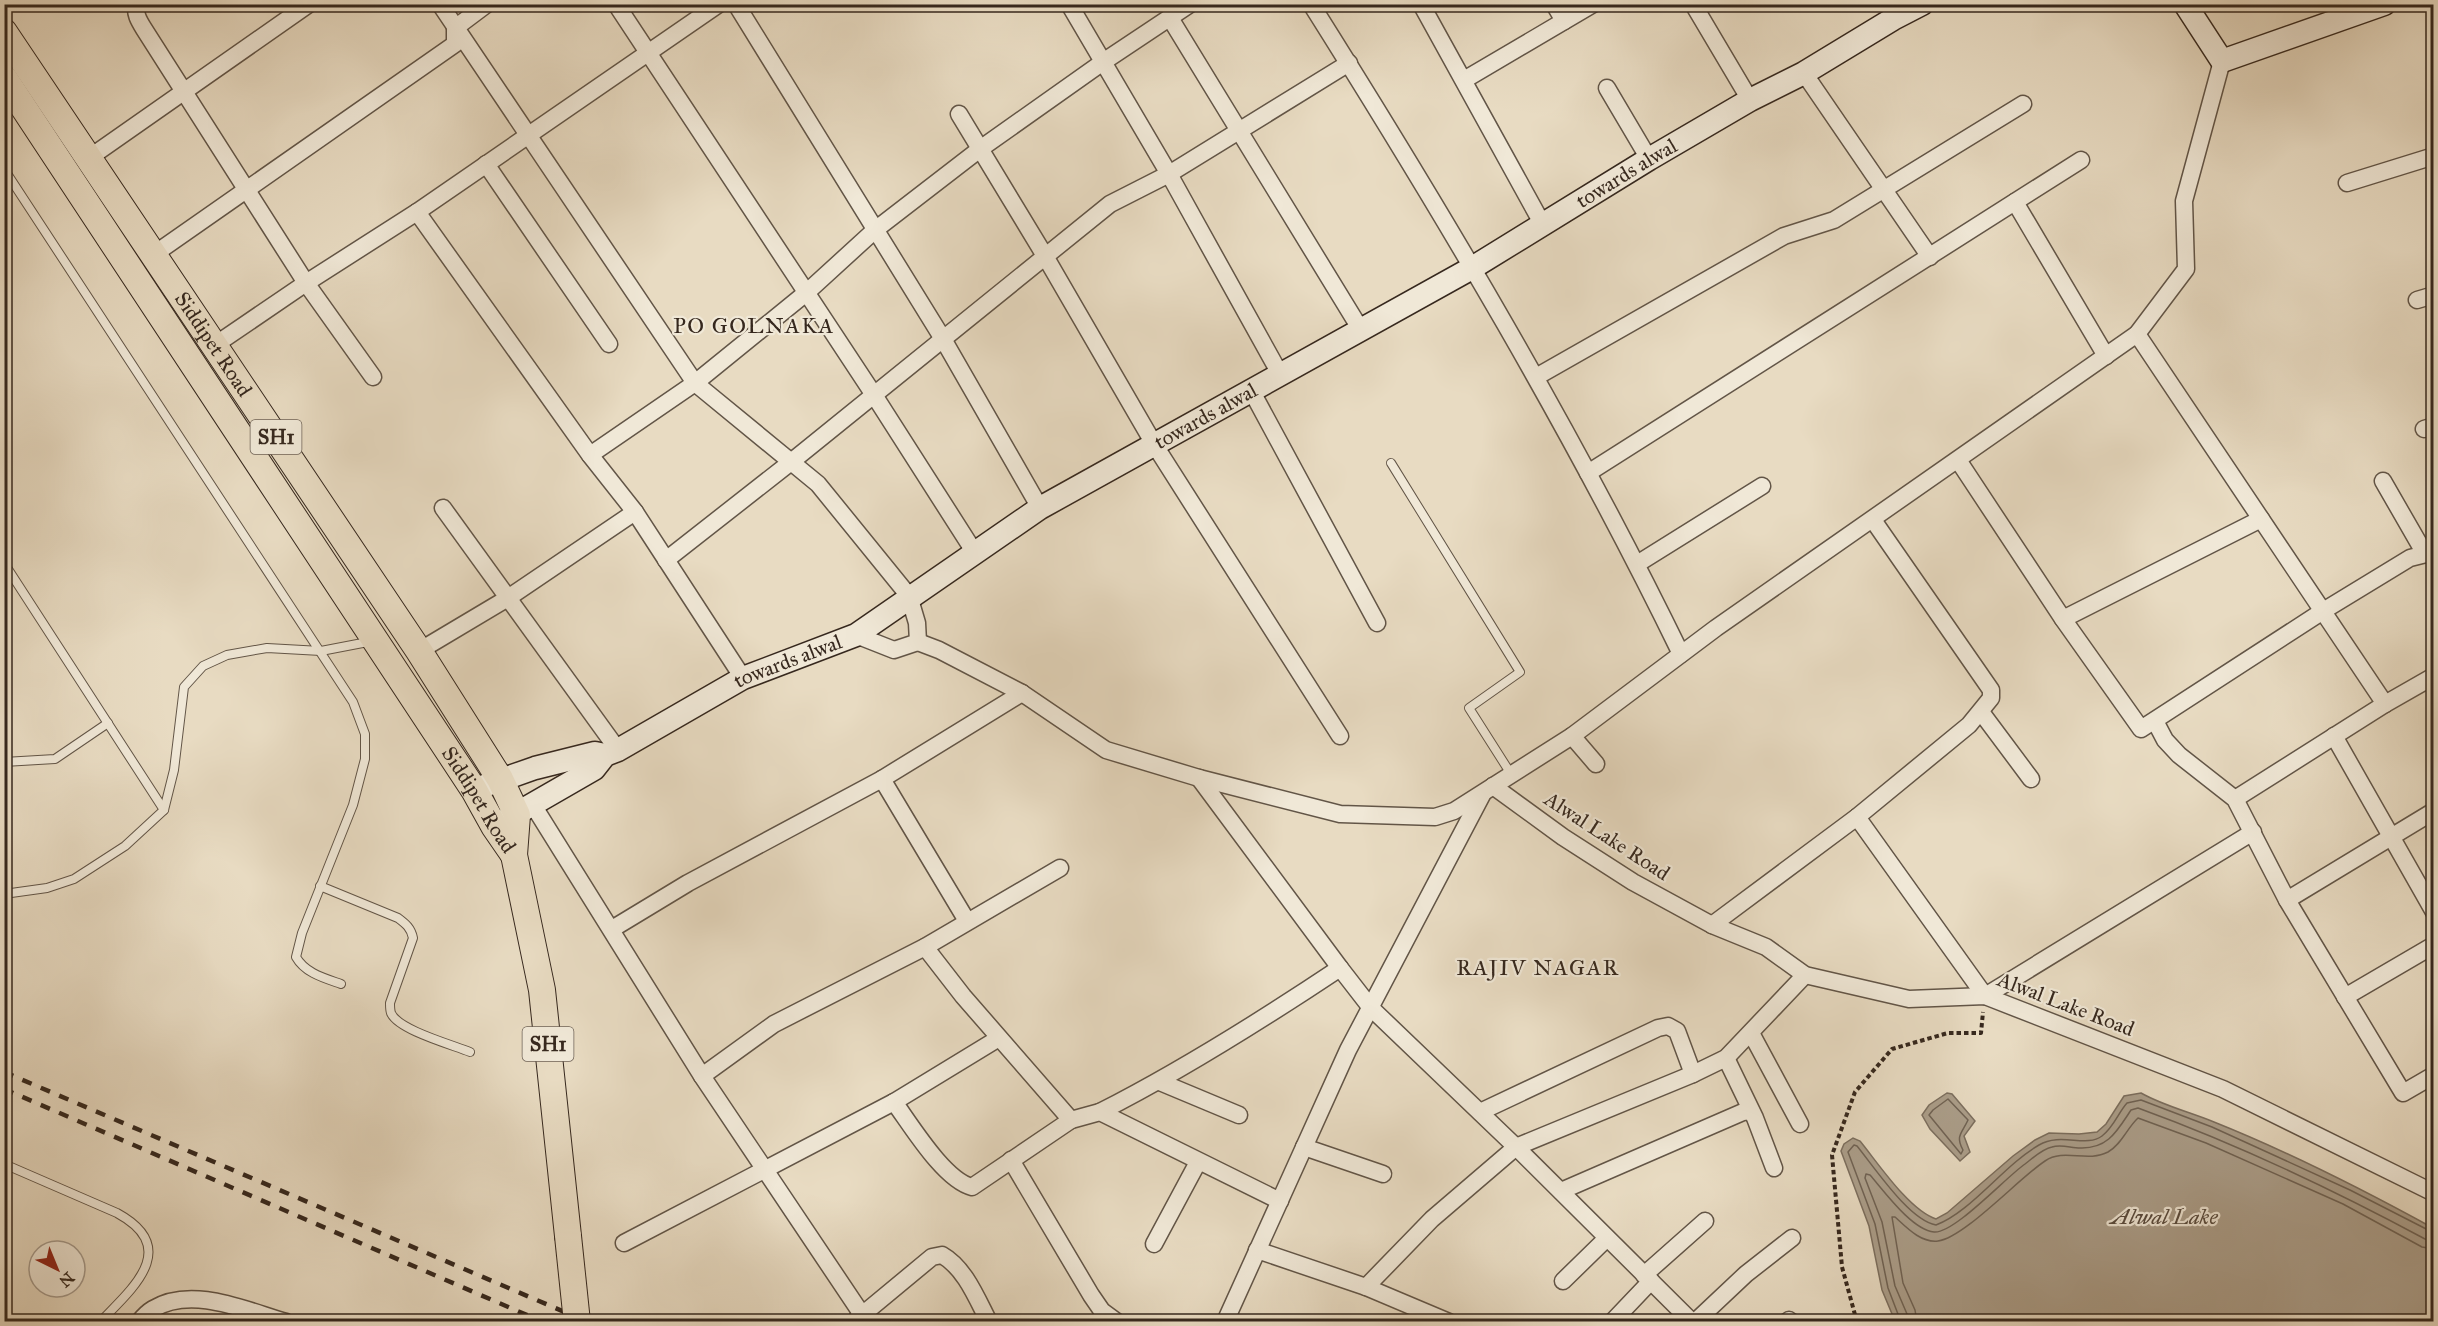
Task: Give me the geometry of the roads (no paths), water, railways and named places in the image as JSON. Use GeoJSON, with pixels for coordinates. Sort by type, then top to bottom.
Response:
{"type":"FeatureCollection","features":[{"type":"Feature","properties":{"kind":"main road","name":"towards alwal"},"geometry":{"type":"LineString","coordinates":[[494,826],[594,769],[611,752],[743,678],[856,635],[909,596],[1040,508],[1472,268],[1649,159],[1750,100],[1804,73],[1889,12],[1922,4]]}},
{"type":"Feature","properties":{"kind":"main road"},"geometry":{"type":"LineString","coordinates":[[2185,4],[2222,61],[2384,4]]}},
{"type":"Feature","properties":{"kind":"main road","name":"Siddipet Road"},"geometry":{"type":"LineString","coordinates":[[4,32],[419,651],[500,779],[525,810],[514,855]]}},
{"type":"Feature","properties":{"kind":"main road","name":"Siddipet Road"},"geometry":{"type":"LineString","coordinates":[[4,78],[474,790],[494,826],[514,855]]}},
{"type":"Feature","properties":{"kind":"main road"},"geometry":{"type":"LineString","coordinates":[[474,790],[500,779],[596,753],[611,752]]}},
{"type":"Feature","properties":{"kind":"main road","name":"SH1"},"geometry":{"type":"LineString","coordinates":[[514,855],[542,990],[577,1322]]}},
{"type":"Feature","properties":{"kind":"street"},"geometry":{"type":"LineString","coordinates":[[137,4],[138,18],[184,92],[306,283],[373,377]]}},
{"type":"Feature","properties":{"kind":"street"},"geometry":{"type":"LineString","coordinates":[[89,158],[309,4]]}},
{"type":"Feature","properties":{"kind":"street"},"geometry":{"type":"LineString","coordinates":[[440,4],[695,383],[818,484],[909,596],[917,623],[918,642]]}},
{"type":"Feature","properties":{"kind":"street"},"geometry":{"type":"LineString","coordinates":[[455,28],[487,4]]}},
{"type":"Feature","properties":{"kind":"street"},"geometry":{"type":"LineString","coordinates":[[616,4],[874,395],[975,553]]}},
{"type":"Feature","properties":{"kind":"street"},"geometry":{"type":"LineString","coordinates":[[215,345],[417,212],[719,4]]}},
{"type":"Feature","properties":{"kind":"street"},"geometry":{"type":"LineString","coordinates":[[736,4],[943,339],[1040,508]]}},
{"type":"Feature","properties":{"kind":"street"},"geometry":{"type":"LineString","coordinates":[[1069,4],[1280,374]]}},
{"type":"Feature","properties":{"kind":"street"},"geometry":{"type":"LineString","coordinates":[[590,455],[695,383],[806,292],[875,230],[980,149],[1190,4]]}},
{"type":"Feature","properties":{"kind":"street"},"geometry":{"type":"LineString","coordinates":[[1421,4],[1543,225]]}},
{"type":"Feature","properties":{"kind":"street"},"geometry":{"type":"LineString","coordinates":[[1554,4],[1564,21]]}},
{"type":"Feature","properties":{"kind":"street"},"geometry":{"type":"LineString","coordinates":[[1464,80],[1593,4]]}},
{"type":"Feature","properties":{"kind":"street"},"geometry":{"type":"LineString","coordinates":[[1693,4],[1750,100]]}},
{"type":"Feature","properties":{"kind":"street"},"geometry":{"type":"LineString","coordinates":[[1313,5],[1536,378],[1637,564],[1681,654]]}},
{"type":"Feature","properties":{"kind":"street"},"geometry":{"type":"LineString","coordinates":[[1170,18],[1361,330]]}},
{"type":"Feature","properties":{"kind":"street"},"geometry":{"type":"LineString","coordinates":[[153,255],[455,44],[455,28]]}},
{"type":"Feature","properties":{"kind":"street"},"geometry":{"type":"LineString","coordinates":[[856,635],[894,650],[918,642],[939,650],[1022,693],[1106,750],[1199,778],[1340,814],[1435,817],[1454,811],[1572,736],[1681,654],[2137,334],[2186,269],[2184,201],[2222,61]]}},
{"type":"Feature","properties":{"kind":"street"},"geometry":{"type":"LineString","coordinates":[[666,560],[1110,204],[1168,174],[1349,63]]}},
{"type":"Feature","properties":{"kind":"street"},"geometry":{"type":"LineString","coordinates":[[1804,73],[1930,258]]}},
{"type":"Feature","properties":{"kind":"street"},"geometry":{"type":"LineString","coordinates":[[1607,88],[1649,159]]}},
{"type":"Feature","properties":{"kind":"street"},"geometry":{"type":"LineString","coordinates":[[1536,378],[1784,236],[1833,220],[2023,104]]}},
{"type":"Feature","properties":{"kind":"street"},"geometry":{"type":"LineString","coordinates":[[958,114],[1045,256],[1154,444],[1340,736]]}},
{"type":"Feature","properties":{"kind":"street"},"geometry":{"type":"LineString","coordinates":[[2347,183],[2433,156]]}},
{"type":"Feature","properties":{"kind":"street"},"geometry":{"type":"LineString","coordinates":[[1588,472],[1930,258],[2081,160]]}},
{"type":"Feature","properties":{"kind":"street"},"geometry":{"type":"LineString","coordinates":[[486,164],[609,344]]}},
{"type":"Feature","properties":{"kind":"street"},"geometry":{"type":"LineString","coordinates":[[2015,202],[2106,356]]}},
{"type":"Feature","properties":{"kind":"street"},"geometry":{"type":"LineString","coordinates":[[417,212],[590,455],[635,512],[743,678]]}},
{"type":"Feature","properties":{"kind":"street"},"geometry":{"type":"LineString","coordinates":[[2417,300],[2433,295]]}},
{"type":"Feature","properties":{"kind":"street"},"geometry":{"type":"LineString","coordinates":[[2137,334],[2385,704]]}},
{"type":"Feature","properties":{"kind":"street"},"geometry":{"type":"LineString","coordinates":[[1251,390],[1377,623]]}},
{"type":"Feature","properties":{"kind":"street"},"geometry":{"type":"LineString","coordinates":[[1958,460],[2063,619],[2141,729],[2323,611],[2410,558],[2429,553],[2383,481]]}},
{"type":"Feature","properties":{"kind":"street"},"geometry":{"type":"LineString","coordinates":[[1637,564],[1762,486]]}},
{"type":"Feature","properties":{"kind":"street"},"geometry":{"type":"LineString","coordinates":[[443,508],[508,598],[611,752]]}},
{"type":"Feature","properties":{"kind":"street"},"geometry":{"type":"LineString","coordinates":[[419,651],[508,598],[635,512]]}},
{"type":"Feature","properties":{"kind":"street"},"geometry":{"type":"LineString","coordinates":[[2063,619],[2261,519]]}},
{"type":"Feature","properties":{"kind":"street"},"geometry":{"type":"LineString","coordinates":[[1712,925],[1857,817],[1969,725],[1991,698],[1991,690],[1873,520]]}},
{"type":"Feature","properties":{"kind":"street"},"geometry":{"type":"LineString","coordinates":[[2235,799],[2433,676]]}},
{"type":"Feature","properties":{"kind":"street"},"geometry":{"type":"LineString","coordinates":[[612,929],[687,883],[882,779],[1022,693]]}},
{"type":"Feature","properties":{"kind":"street"},"geometry":{"type":"LineString","coordinates":[[1981,712],[2031,779]]}},
{"type":"Feature","properties":{"kind":"street"},"geometry":{"type":"LineString","coordinates":[[2155,721],[2165,740],[2179,755],[2235,799],[2287,900],[2403,1093],[2433,1075]]}},
{"type":"Feature","properties":{"kind":"street"},"geometry":{"type":"LineString","coordinates":[[1572,736],[1596,764]]}},
{"type":"Feature","properties":{"kind":"street"},"geometry":{"type":"LineString","coordinates":[[2334,736],[2433,912]]}},
{"type":"Feature","properties":{"kind":"street"},"geometry":{"type":"LineString","coordinates":[[1199,778],[1371,1008],[1694,1322],[1746,1274],[1792,1238]]}},
{"type":"Feature","properties":{"kind":"street"},"geometry":{"type":"LineString","coordinates":[[882,779],[967,921]]}},
{"type":"Feature","properties":{"kind":"street"},"geometry":{"type":"LineString","coordinates":[[1225,1322],[1348,1050],[1487,790]]}},
{"type":"Feature","properties":{"kind":"street","name":"Alwal Lake Road"},"geometry":{"type":"LineString","coordinates":[[1487,790],[1633,882],[1712,925],[1766,947],[1805,975],[1909,999],[1985,996],[2223,1089],[2433,1193]]}},
{"type":"Feature","properties":{"kind":"street"},"geometry":{"type":"LineString","coordinates":[[525,810],[612,929],[702,1076],[766,1170],[861,1319],[932,1257],[942,1255],[950,1260],[971,1287],[989,1322]]}},
{"type":"Feature","properties":{"kind":"street"},"geometry":{"type":"LineString","coordinates":[[2287,900],[2433,811]]}},
{"type":"Feature","properties":{"kind":"street"},"geometry":{"type":"LineString","coordinates":[[1857,817],[1985,996],[2253,832]]}},
{"type":"Feature","properties":{"kind":"street"},"geometry":{"type":"LineString","coordinates":[[702,1076],[774,1024],[925,947],[1060,868]]}},
{"type":"Feature","properties":{"kind":"street"},"geometry":{"type":"LineString","coordinates":[[2345,997],[2433,945]]}},
{"type":"Feature","properties":{"kind":"street"},"geometry":{"type":"LineString","coordinates":[[925,947],[963,996],[1071,1120]]}},
{"type":"Feature","properties":{"kind":"street"},"geometry":{"type":"LineString","coordinates":[[894,1102],[937,1160],[962,1184],[972,1187],[1071,1120],[1100,1113],[1160,1082],[1341,968]]}},
{"type":"Feature","properties":{"kind":"street"},"geometry":{"type":"LineString","coordinates":[[1366,1287],[1425,1225],[1516,1147],[1693,1074],[1726,1058],[1805,975]]}},
{"type":"Feature","properties":{"kind":"street"},"geometry":{"type":"LineString","coordinates":[[1480,1112],[1658,1028],[1668,1026],[1677,1031],[1693,1074]]}},
{"type":"Feature","properties":{"kind":"street"},"geometry":{"type":"LineString","coordinates":[[1751,1033],[1800,1124]]}},
{"type":"Feature","properties":{"kind":"street"},"geometry":{"type":"LineString","coordinates":[[624,1243],[894,1102],[999,1038]]}},
{"type":"Feature","properties":{"kind":"street"},"geometry":{"type":"LineString","coordinates":[[1726,1058],[1755,1118],[1774,1168]]}},
{"type":"Feature","properties":{"kind":"street"},"geometry":{"type":"LineString","coordinates":[[1160,1082],[1239,1115]]}},
{"type":"Feature","properties":{"kind":"street"},"geometry":{"type":"LineString","coordinates":[[1561,1191],[1743,1112],[1750,1111]]}},
{"type":"Feature","properties":{"kind":"street"},"geometry":{"type":"LineString","coordinates":[[1100,1113],[1280,1200]]}},
{"type":"Feature","properties":{"kind":"street"},"geometry":{"type":"LineString","coordinates":[[1304,1147],[1383,1174]]}},
{"type":"Feature","properties":{"kind":"street"},"geometry":{"type":"LineString","coordinates":[[1011,1160],[1091,1295],[1102,1311],[1117,1322]]}},
{"type":"Feature","properties":{"kind":"street"},"geometry":{"type":"LineString","coordinates":[[1154,1244],[1198,1162]]}},
{"type":"Feature","properties":{"kind":"street"},"geometry":{"type":"LineString","coordinates":[[1612,1322],[1647,1278],[1705,1221]]}},
{"type":"Feature","properties":{"kind":"street"},"geometry":{"type":"LineString","coordinates":[[1563,1281],[1607,1238]]}},
{"type":"Feature","properties":{"kind":"street"},"geometry":{"type":"LineString","coordinates":[[1257,1250],[1366,1287],[1449,1322]]}},
{"type":"Feature","properties":{"kind":"street"},"geometry":{"type":"LineString","coordinates":[[139,1322],[153,1309],[173,1301],[200,1299],[286,1322]]}},
{"type":"Feature","properties":{"kind":"lane"},"geometry":{"type":"LineString","coordinates":[[4,169],[353,702],[365,734],[366,759],[353,805],[302,933],[296,957],[301,965],[313,973],[340,984]]}},
{"type":"Feature","properties":{"kind":"lane"},"geometry":{"type":"LineString","coordinates":[[1391,464],[1520,672],[1469,708],[1511,774]]}},
{"type":"Feature","properties":{"kind":"lane"},"geometry":{"type":"LineString","coordinates":[[4,563],[164,810]]}},
{"type":"Feature","properties":{"kind":"lane"},"geometry":{"type":"LineString","coordinates":[[4,894],[47,888],[74,879],[125,846],[164,810],[174,770],[184,687],[203,666],[227,655],[267,648],[321,651],[375,640]]}},
{"type":"Feature","properties":{"kind":"lane"},"geometry":{"type":"LineString","coordinates":[[4,762],[55,759],[108,723]]}},
{"type":"Feature","properties":{"kind":"lane"},"geometry":{"type":"LineString","coordinates":[[320,886],[398,918],[407,925],[412,931],[413,938],[390,1003],[391,1013],[408,1028],[470,1052]]}},
{"type":"Feature","properties":{"kind":"lane"},"geometry":{"type":"LineString","coordinates":[[4,1164],[134,1222],[144,1235],[148,1253],[145,1270],[136,1284],[100,1322]]}},
{"type":"Feature","properties":{"kind":"water"},"geometry":{"type":"Polygon","coordinates":[[[1947,1093],[1952,1094],[1975,1121],[1964,1136],[1970,1152],[1960,1161],[1930,1129],[1922,1115],[1929,1105],[1947,1093]]]}},
{"type":"Feature","properties":{"kind":"water","name":"Alwal Lake"},"geometry":{"type":"Polygon","coordinates":[[[2141,1093],[2298,1158],[2433,1228],[2433,1321],[1895,1321],[1882,1290],[1869,1226],[1841,1151],[1844,1144],[1853,1138],[1860,1141],[1905,1196],[1915,1206],[1936,1219],[1947,1213],[2035,1140],[2049,1133],[2097,1132],[2106,1124],[2124,1096],[2141,1093]]]}},
{"type":"Feature","properties":{"kind":"railway"},"geometry":{"type":"LineString","coordinates":[[4,1072],[588,1322]]}},
{"type":"Feature","properties":{"kind":"railway"},"geometry":{"type":"LineString","coordinates":[[4,1089],[543,1322]]}},
{"type":"Feature","properties":{"kind":"district","name":"PO GOLNAKA"},"geometry":{"type":"Point","coordinates":[754,325]}},
{"type":"Feature","properties":{"kind":"district","name":"RAJIV NAGAR"},"geometry":{"type":"Point","coordinates":[1538,967]}}]}
